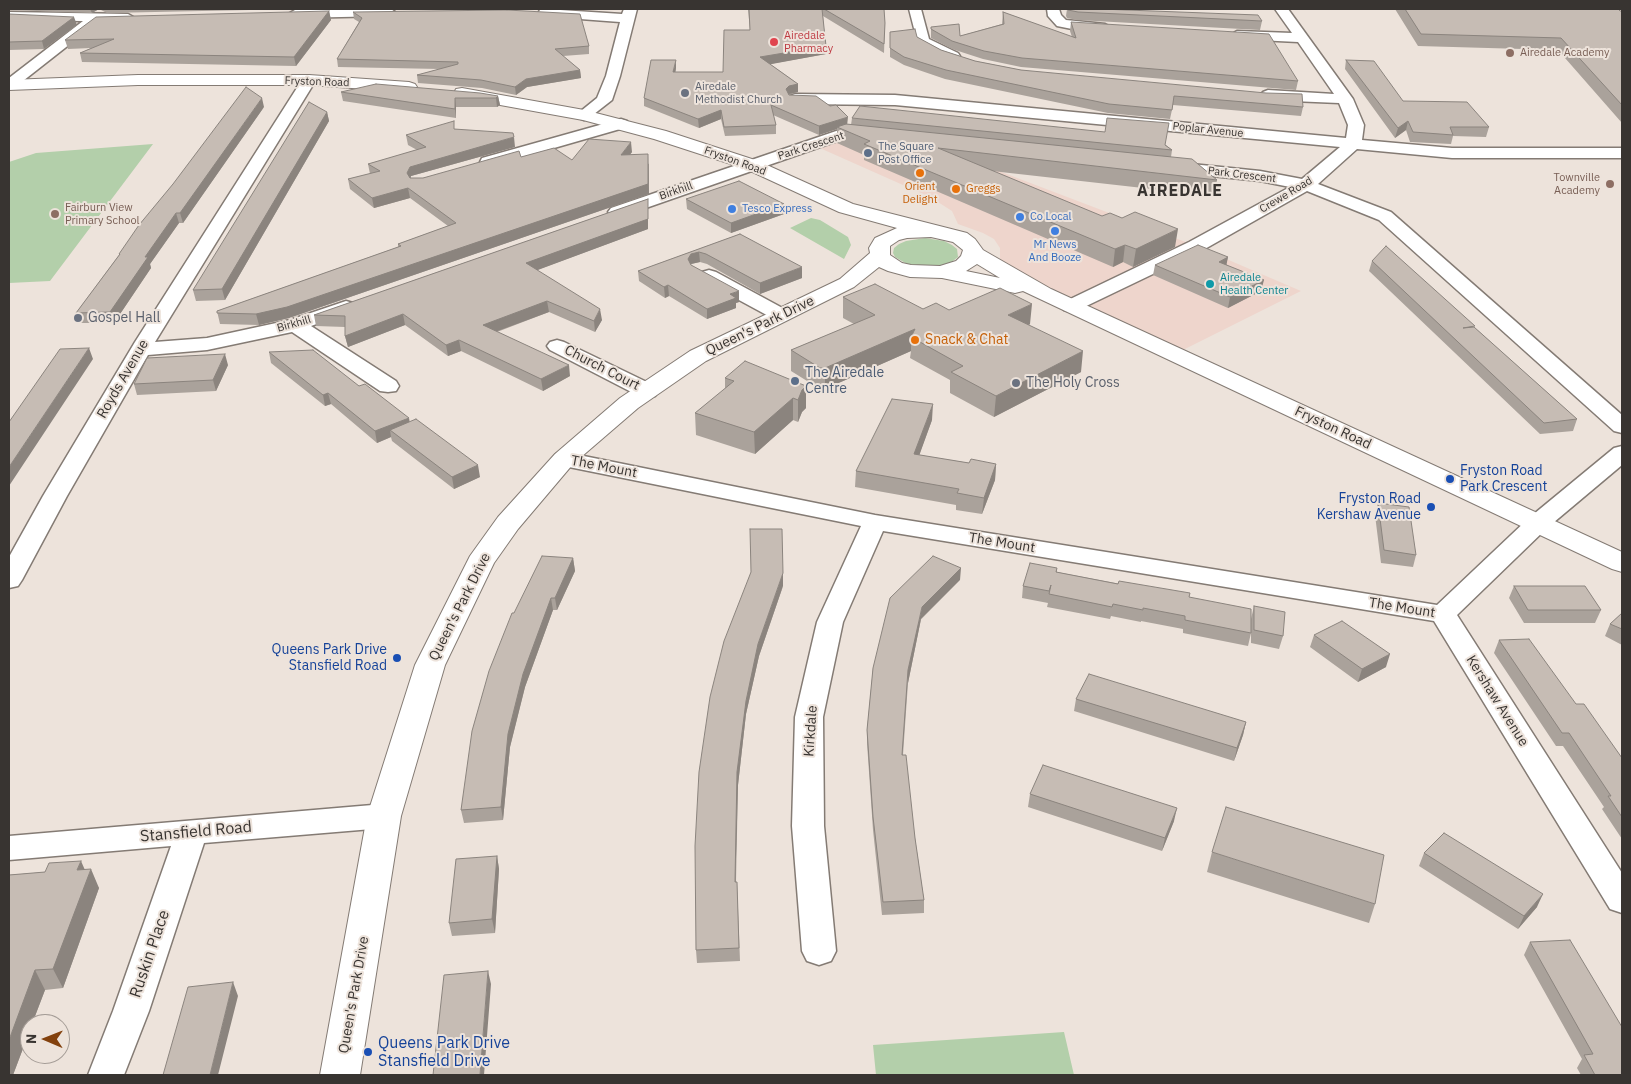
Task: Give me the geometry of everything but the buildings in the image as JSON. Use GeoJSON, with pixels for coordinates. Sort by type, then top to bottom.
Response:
{"type":"FeatureCollection","features":[{"type":"Feature","properties":{"kind":"street"},"geometry":{"type":"LineString","coordinates":[[9,85],[108,9]]}},
{"type":"Feature","properties":{"kind":"street"},"geometry":{"type":"LineString","coordinates":[[915,9],[923,41],[946,54],[963,59]]}},
{"type":"Feature","properties":{"kind":"street"},"geometry":{"type":"LineString","coordinates":[[1053,9],[1055,16],[1062,22],[1077,26],[1123,29]]}},
{"type":"Feature","properties":{"kind":"street"},"geometry":{"type":"LineString","coordinates":[[1282,9],[1345,98],[1356,125],[1353,144]]}},
{"type":"Feature","properties":{"kind":"street"},"geometry":{"type":"LineString","coordinates":[[284,14],[404,12]]}},
{"type":"Feature","properties":{"kind":"street"},"geometry":{"type":"LineString","coordinates":[[534,12],[629,13],[613,76],[604,100],[584,115]]}},
{"type":"Feature","properties":{"kind":"street"},"geometry":{"type":"LineString","coordinates":[[9,16],[94,19],[144,18]]}},
{"type":"Feature","properties":{"kind":"street"},"geometry":{"type":"LineString","coordinates":[[1228,34],[1303,38]]}},
{"type":"Feature","properties":{"kind":"street","name":"Fryston Road"},"geometry":{"type":"LineString","coordinates":[[9,85],[138,80],[309,80],[428,89]]}},
{"type":"Feature","properties":{"kind":"street","name":"Royds Avenue"},"geometry":{"type":"LineString","coordinates":[[9,580],[55,496],[141,349],[309,80]]}},
{"type":"Feature","properties":{"kind":"street","name":"Fryston Road"},"geometry":{"type":"LineString","coordinates":[[446,91],[482,95],[621,124],[752,165],[846,208],[960,238],[968,243],[973,253],[1043,294],[1622,563]]}},
{"type":"Feature","properties":{"kind":"street"},"geometry":{"type":"LineString","coordinates":[[1255,94],[1345,98]]}},
{"type":"Feature","properties":{"kind":"street","name":"Poplar Avenue"},"geometry":{"type":"LineString","coordinates":[[795,99],[904,101],[1452,153],[1622,153]]}},
{"type":"Feature","properties":{"kind":"street"},"geometry":{"type":"LineString","coordinates":[[474,166],[621,124]]}},
{"type":"Feature","properties":{"kind":"street","name":"Park Crescent"},"geometry":{"type":"LineString","coordinates":[[752,165],[845,134],[882,137]]}},
{"type":"Feature","properties":{"kind":"street","name":"Crewe Road"},"geometry":{"type":"LineString","coordinates":[[1071,306],[1196,246],[1306,186],[1353,144]]}},
{"type":"Feature","properties":{"kind":"street","name":"Birkhill"},"geometry":{"type":"LineString","coordinates":[[603,217],[752,165]]}},
{"type":"Feature","properties":{"kind":"street","name":"Park Crescent"},"geometry":{"type":"LineString","coordinates":[[1153,165],[1260,176],[1306,186],[1385,216],[1622,426]]}},
{"type":"Feature","properties":{"kind":"street","name":"Fryston Road"},"geometry":{"type":"LineString","coordinates":[[846,208],[869,228],[881,249],[884,261],[895,267],[910,271],[942,272],[980,278],[1043,294]]}},
{"type":"Feature","properties":{"kind":"street","name":"Fryston Road"},"geometry":{"type":"LineString","coordinates":[[881,249],[892,236],[905,232],[931,231]]}},
{"type":"Feature","properties":{"kind":"street","name":"Queen's Park Drive"},"geometry":{"type":"LineString","coordinates":[[847,284],[881,249]]}},
{"type":"Feature","properties":{"kind":"street","name":"Fryston Road"},"geometry":{"type":"LineString","coordinates":[[942,272],[963,265],[971,259],[973,253]]}},
{"type":"Feature","properties":{"kind":"street"},"geometry":{"type":"LineString","coordinates":[[699,270],[781,316]]}},
{"type":"Feature","properties":{"kind":"street","name":"Queen's Park Drive"},"geometry":{"type":"LineString","coordinates":[[340,1075],[384,816],[430,665],[480,562],[508,523],[564,459],[629,403],[646,391],[698,356],[847,284],[910,271]]}},
{"type":"Feature","properties":{"kind":"street","name":"Birkhill"},"geometry":{"type":"LineString","coordinates":[[141,349],[207,344],[295,325],[360,302]]}},
{"type":"Feature","properties":{"kind":"street"},"geometry":{"type":"LineString","coordinates":[[295,325],[388,386]]}},
{"type":"Feature","properties":{"kind":"street","name":"Church Court"},"geometry":{"type":"LineString","coordinates":[[556,346],[646,391]]}},
{"type":"Feature","properties":{"kind":"street"},"geometry":{"type":"LineString","coordinates":[[1443,614],[1538,523],[1622,453]]}},
{"type":"Feature","properties":{"kind":"street","name":"The Mount"},"geometry":{"type":"LineString","coordinates":[[564,459],[875,522],[1443,614]]}},
{"type":"Feature","properties":{"kind":"street","name":"Kirkdale"},"geometry":{"type":"LineString","coordinates":[[820,951],[808,826],[809,718],[830,622],[875,522]]}},
{"type":"Feature","properties":{"kind":"street","name":"Kershaw Avenue"},"geometry":{"type":"LineString","coordinates":[[1443,614],[1622,900]]}},
{"type":"Feature","properties":{"kind":"street","name":"Stansfield Road"},"geometry":{"type":"LineString","coordinates":[[9,848],[384,816]]}},
{"type":"Feature","properties":{"kind":"street","name":"Ruskin Place"},"geometry":{"type":"LineString","coordinates":[[106,1075],[131,1011],[192,832]]}},
{"type":"Feature","properties":{"kind":"shaded area"},"geometry":{"type":"Polygon","coordinates":[[[845,133],[920,141],[1196,246],[1301,291],[1175,354],[1000,268],[1000,248],[994,239],[958,224],[952,211],[930,197],[813,145],[845,133]]]}},
{"type":"Feature","properties":{"kind":"green space","name":"Fairburn View Primary School"},"geometry":{"type":"Polygon","coordinates":[[[153,144],[50,281],[9,283],[9,162],[36,153],[153,144]]]}},
{"type":"Feature","properties":{"kind":"green space"},"geometry":{"type":"Polygon","coordinates":[[[811,218],[820,220],[848,237],[851,245],[844,259],[790,228],[811,218]]]}},
{"type":"Feature","properties":{"kind":"green space"},"geometry":{"type":"Polygon","coordinates":[[[925,238],[944,241],[952,245],[957,249],[958,257],[949,264],[924,268],[907,264],[895,257],[893,253],[894,248],[899,244],[925,238]]]}},
{"type":"Feature","properties":{"kind":"green space"},"geometry":{"type":"Polygon","coordinates":[[[1064,1032],[1074,1075],[876,1075],[873,1045],[1064,1032]]]}},
{"type":"Feature","properties":{"kind":"place","name":"Airedale Pharmacy"},"geometry":{"type":"Point","coordinates":[774,42]}},
{"type":"Feature","properties":{"kind":"place","name":"Airedale Academy"},"geometry":{"type":"Point","coordinates":[1510,53]}},
{"type":"Feature","properties":{"kind":"place","name":"Airedale Methodist Church"},"geometry":{"type":"Point","coordinates":[685,93]}},
{"type":"Feature","properties":{"kind":"place","name":"The Square Post Office"},"geometry":{"type":"Point","coordinates":[868,153]}},
{"type":"Feature","properties":{"kind":"place","name":"Orient Delight"},"geometry":{"type":"Point","coordinates":[920,173]}},
{"type":"Feature","properties":{"kind":"place","name":"Townville Academy"},"geometry":{"type":"Point","coordinates":[1610,184]}},
{"type":"Feature","properties":{"kind":"place","name":"Greggs"},"geometry":{"type":"Point","coordinates":[956,189]}},
{"type":"Feature","properties":{"kind":"place","name":"Tesco Express"},"geometry":{"type":"Point","coordinates":[732,209]}},
{"type":"Feature","properties":{"kind":"place","name":"Fairburn View Primary School"},"geometry":{"type":"Point","coordinates":[55,214]}},
{"type":"Feature","properties":{"kind":"place","name":"Co Local"},"geometry":{"type":"Point","coordinates":[1020,217]}},
{"type":"Feature","properties":{"kind":"place","name":"Mr News And Booze"},"geometry":{"type":"Point","coordinates":[1055,231]}},
{"type":"Feature","properties":{"kind":"place","name":"Airedale Health Center"},"geometry":{"type":"Point","coordinates":[1210,284]}},
{"type":"Feature","properties":{"kind":"place","name":"Gospel Hall"},"geometry":{"type":"Point","coordinates":[78,318]}},
{"type":"Feature","properties":{"kind":"place","name":"Snack & Chat"},"geometry":{"type":"Point","coordinates":[915,340]}},
{"type":"Feature","properties":{"kind":"place","name":"The Airedale Centre"},"geometry":{"type":"Point","coordinates":[795,381]}},
{"type":"Feature","properties":{"kind":"place","name":"The Holy Cross"},"geometry":{"type":"Point","coordinates":[1016,383]}},
{"type":"Feature","properties":{"kind":"place","name":"Fryston Road Park Crescent"},"geometry":{"type":"Point","coordinates":[1450,479]}},
{"type":"Feature","properties":{"kind":"place","name":"Fryston Road Kershaw Avenue"},"geometry":{"type":"Point","coordinates":[1431,507]}},
{"type":"Feature","properties":{"kind":"place","name":"Queens Park Drive Stansfield Road"},"geometry":{"type":"Point","coordinates":[397,658]}},
{"type":"Feature","properties":{"kind":"place","name":"Queens Park Drive Stansfield Drive"},"geometry":{"type":"Point","coordinates":[368,1052]}},
{"type":"Feature","properties":{"kind":"district","name":"AIREDALE"},"geometry":{"type":"Point","coordinates":[1180,191]}}]}
